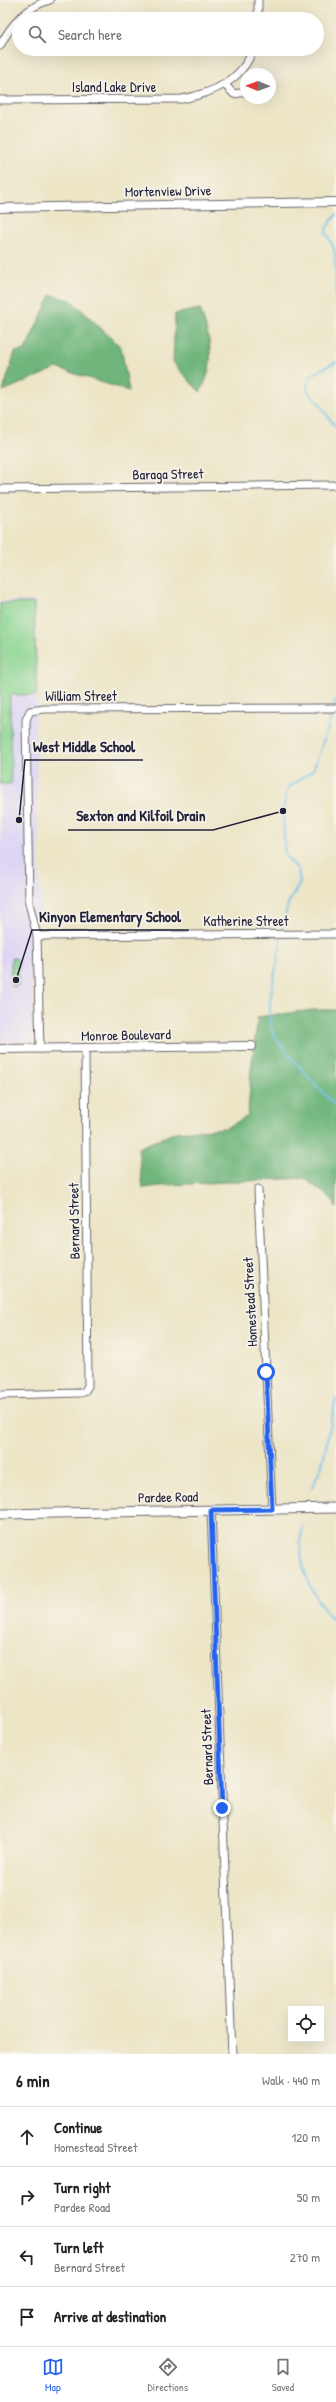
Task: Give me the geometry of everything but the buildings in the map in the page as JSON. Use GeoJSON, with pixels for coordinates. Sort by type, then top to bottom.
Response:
{"type":"FeatureCollection","features":[{"type":"Feature","properties":{"kind":"main road","name":"Pardee Road"},"geometry":{"type":"LineString","coordinates":[[0,1514],[336,1508]]}},
{"type":"Feature","properties":{"kind":"street"},"geometry":{"type":"LineString","coordinates":[[26,12],[32,7],[50,0]]}},
{"type":"Feature","properties":{"kind":"street"},"geometry":{"type":"LineString","coordinates":[[258,0],[258,12]]}},
{"type":"Feature","properties":{"kind":"street"},"geometry":{"type":"LineString","coordinates":[[0,46],[12,26]]}},
{"type":"Feature","properties":{"kind":"street","name":"Island Lake Drive"},"geometry":{"type":"LineString","coordinates":[[246,68],[250,56]]}},
{"type":"Feature","properties":{"kind":"street","name":"Island Lake Drive"},"geometry":{"type":"LineString","coordinates":[[0,100],[182,99],[203,95],[225,85],[240,76]]}},
{"type":"Feature","properties":{"kind":"street"},"geometry":{"type":"LineString","coordinates":[[225,85],[234,94],[240,93]]}},
{"type":"Feature","properties":{"kind":"street","name":"Mortenview Drive"},"geometry":{"type":"LineString","coordinates":[[0,208],[332,202]]}},
{"type":"Feature","properties":{"kind":"street","name":"Baraga Street"},"geometry":{"type":"LineString","coordinates":[[0,489],[336,485]]}},
{"type":"Feature","properties":{"kind":"street","name":"William Street"},"geometry":{"type":"LineString","coordinates":[[37,936],[29,903],[26,720],[30,711],[44,709],[336,708]]}},
{"type":"Feature","properties":{"kind":"street","name":"Katherine Street"},"geometry":{"type":"LineString","coordinates":[[37,936],[272,933],[336,934]]}},
{"type":"Feature","properties":{"kind":"street"},"geometry":{"type":"LineString","coordinates":[[37,936],[40,1049]]}},
{"type":"Feature","properties":{"kind":"street","name":"Monroe Boulevard"},"geometry":{"type":"LineString","coordinates":[[0,1049],[252,1046]]}},
{"type":"Feature","properties":{"kind":"street","name":"Bernard Street"},"geometry":{"type":"LineString","coordinates":[[0,1395],[84,1392],[89,1381],[85,1049]]}},
{"type":"Feature","properties":{"kind":"street","name":"Homestead Street"},"geometry":{"type":"LineString","coordinates":[[258,1189],[272,1509]]}},
{"type":"Feature","properties":{"kind":"street","name":"Bernard Street"},"geometry":{"type":"LineString","coordinates":[[211,1510],[232,2054]]}},
{"type":"Feature","properties":{"kind":"shaded area"},"geometry":{"type":"Polygon","coordinates":[[[0,601],[35,601],[38,695],[35,722],[41,917],[31,918],[33,1042],[0,1042],[0,601]]]}},
{"type":"Feature","properties":{"kind":"green space"},"geometry":{"type":"Polygon","coordinates":[[[51,295],[71,300],[121,347],[129,391],[57,368],[3,391],[15,352],[25,350],[51,295]]]}},
{"type":"Feature","properties":{"kind":"green space"},"geometry":{"type":"Polygon","coordinates":[[[200,309],[207,330],[210,361],[209,371],[200,392],[173,363],[175,314],[200,309]]]}},
{"type":"Feature","properties":{"kind":"green space"},"geometry":{"type":"Polygon","coordinates":[[[0,603],[34,603],[37,695],[10,695],[11,784],[0,784],[0,603]]]}},
{"type":"Feature","properties":{"kind":"green space"},"geometry":{"type":"Polygon","coordinates":[[[11,958],[16,958],[18,963],[18,985],[14,987],[11,985],[11,958]]]}},
{"type":"Feature","properties":{"kind":"green space"},"geometry":{"type":"Polygon","coordinates":[[[313,1010],[336,1010],[336,1208],[333,1200],[304,1178],[168,1185],[143,1188],[138,1148],[176,1132],[226,1128],[248,1116],[251,1069],[258,1017],[313,1010]]]}},
{"type":"Feature","properties":{"kind":"waterway"},"geometry":{"type":"LineString","coordinates":[[336,215],[327,227],[326,232],[335,251],[336,297]]}},
{"type":"Feature","properties":{"kind":"waterway"},"geometry":{"type":"LineString","coordinates":[[336,362],[311,375],[307,385],[308,391],[319,403],[336,428]]}},
{"type":"Feature","properties":{"kind":"waterway"},"geometry":{"type":"LineString","coordinates":[[281,932],[288,904],[300,883],[298,869],[285,856],[283,811],[286,794],[288,788],[313,770],[327,731],[336,699]]}},
{"type":"Feature","properties":{"kind":"waterway"},"geometry":{"type":"LineString","coordinates":[[281,937],[271,996],[270,1020],[272,1031],[291,1057],[336,1107]]}},
{"type":"Feature","properties":{"kind":"waterway"},"geometry":{"type":"LineString","coordinates":[[312,1487],[322,1465],[336,1399]]}},
{"type":"Feature","properties":{"kind":"waterway"},"geometry":{"type":"LineString","coordinates":[[303,1526],[301,1552],[307,1578],[319,1602],[336,1623]]}},
{"type":"Feature","properties":{"kind":"place","name":"Sexton and Kilfoil Drain"},"geometry":{"type":"Point","coordinates":[283,811]}},
{"type":"Feature","properties":{"kind":"place","name":"West Middle School"},"geometry":{"type":"Point","coordinates":[19,820]}},
{"type":"Feature","properties":{"kind":"place","name":"Kinyon Elementary School"},"geometry":{"type":"Point","coordinates":[16,980]}},
{"type":"Feature","properties":{"kind":"route"},"geometry":{"type":"LineString","coordinates":[[222,1808],[211,1510],[272,1509],[266,1372]]}}]}
